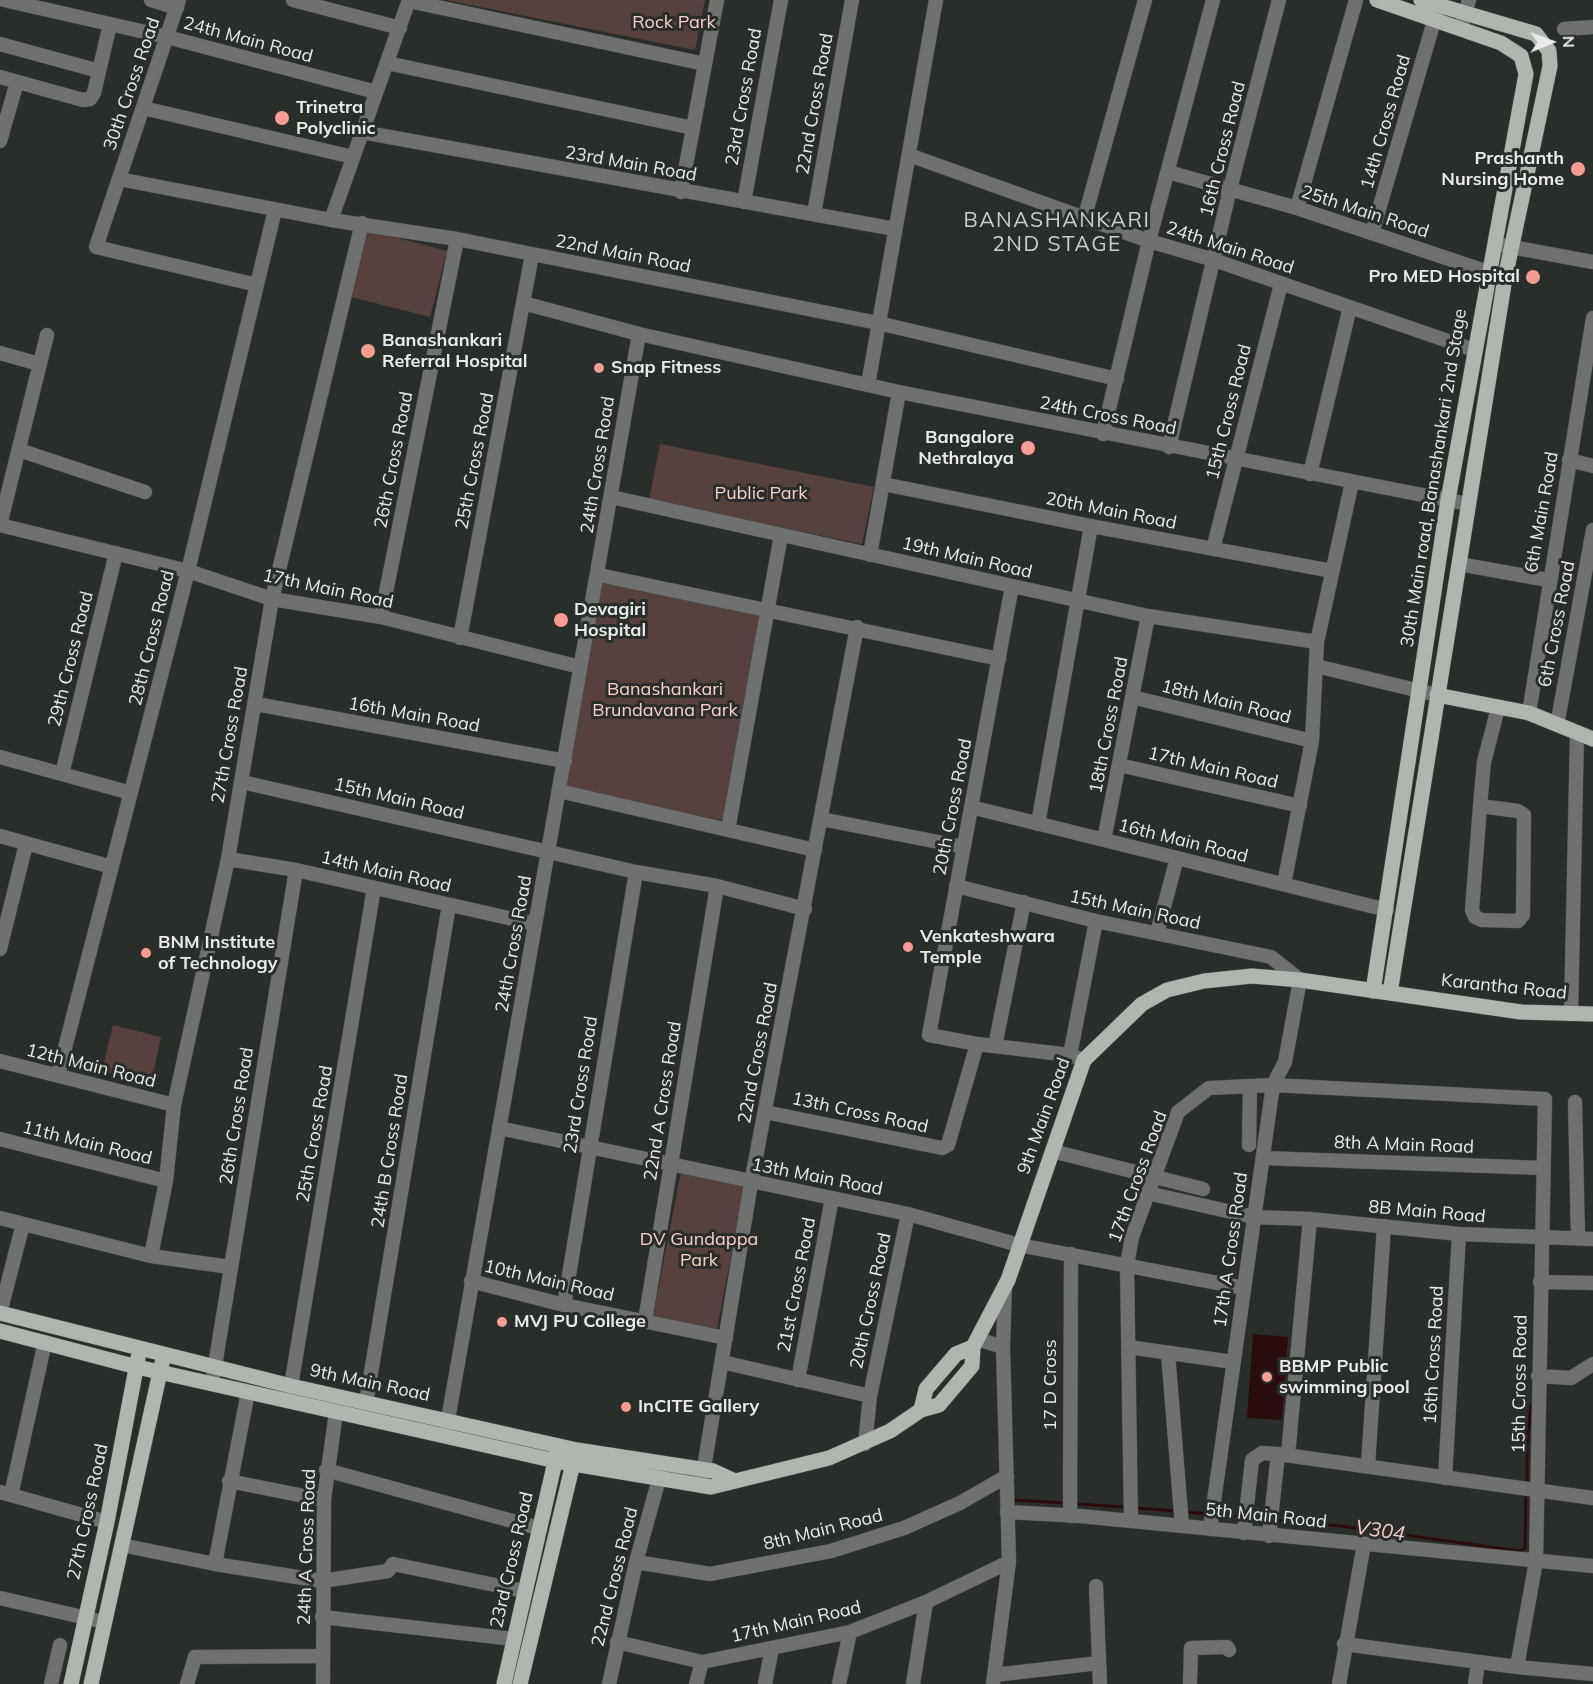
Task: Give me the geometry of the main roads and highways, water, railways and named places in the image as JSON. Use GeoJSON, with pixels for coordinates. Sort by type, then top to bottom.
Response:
{"type":"FeatureCollection","features":[{"type":"Feature","properties":{"kind":"main road","name":"30th Main road, Banashankari 2nd Stage"},"geometry":{"type":"LineString","coordinates":[[1373,991],[1448,500],[1493,244],[1526,74],[1525,63],[1515,51],[1434,21],[1410,6],[1377,0]]}},
{"type":"Feature","properties":{"kind":"main road","name":"30th Main road, Banashankari 2nd Stage"},"geometry":{"type":"LineString","coordinates":[[1390,993],[1511,247],[1550,66],[1549,51],[1543,35],[1467,6],[1439,5],[1421,0]]}},
{"type":"Feature","properties":{"kind":"main road"},"geometry":{"type":"LineString","coordinates":[[1437,695],[1529,712],[1593,740]]}},
{"type":"Feature","properties":{"kind":"main road","name":"9th Main Road"},"geometry":{"type":"LineString","coordinates":[[0,1331],[137,1367],[336,1412],[446,1436],[557,1453],[659,1479],[700,1486],[711,1486],[797,1467],[865,1444],[890,1431],[921,1410],[939,1405],[972,1366],[975,1343],[1005,1285],[1052,1150],[1077,1058],[1142,1004],[1167,990],[1204,981],[1252,976],[1300,980],[1411,996]]}},
{"type":"Feature","properties":{"kind":"main road","name":"Karantha Road"},"geometry":{"type":"LineString","coordinates":[[1411,996],[1521,1011],[1593,1014]]}},
{"type":"Feature","properties":{"kind":"main road","name":"9th Main Road"},"geometry":{"type":"LineString","coordinates":[[0,1313],[291,1386],[448,1420],[557,1453]]}},
{"type":"Feature","properties":{"kind":"main road","name":"27th Cross Road"},"geometry":{"type":"LineString","coordinates":[[71,1684],[107,1522],[140,1348]]}},
{"type":"Feature","properties":{"kind":"main road"},"geometry":{"type":"LineString","coordinates":[[91,1684],[164,1354]]}},
{"type":"Feature","properties":{"kind":"main road","name":"23rd Cross Road"},"geometry":{"type":"LineString","coordinates":[[504,1684],[557,1453]]}},
{"type":"Feature","properties":{"kind":"main road","name":"9th Main Road"},"geometry":{"type":"LineString","coordinates":[[575,1457],[713,1471],[733,1480]]}},
{"type":"Feature","properties":{"kind":"main road","name":"23rd Cross Road"},"geometry":{"type":"LineString","coordinates":[[520,1684],[575,1457]]}},
{"type":"Feature","properties":{"kind":"waterway","name":"V304"},"geometry":{"type":"LineString","coordinates":[[1527,1486],[1527,1444],[1531,1405],[1535,1401]]}},
{"type":"Feature","properties":{"kind":"waterway","name":"V304"},"geometry":{"type":"LineString","coordinates":[[1276,1520],[1340,1526],[1520,1551],[1525,1548],[1526,1492]]}},
{"type":"Feature","properties":{"kind":"waterway","name":"V304"},"geometry":{"type":"LineString","coordinates":[[1014,1500],[1066,1503]]}},
{"type":"Feature","properties":{"kind":"waterway","name":"V304"},"geometry":{"type":"LineString","coordinates":[[1075,1504],[1126,1507]]}},
{"type":"Feature","properties":{"kind":"waterway","name":"V304"},"geometry":{"type":"LineString","coordinates":[[1135,1508],[1176,1511]]}},
{"type":"Feature","properties":{"kind":"waterway","name":"V304"},"geometry":{"type":"LineString","coordinates":[[1186,1512],[1209,1514]]}},
{"type":"Feature","properties":{"kind":"waterway","name":"V304"},"geometry":{"type":"LineString","coordinates":[[1216,1514],[1242,1517]]}},
{"type":"Feature","properties":{"kind":"waterway","name":"V304"},"geometry":{"type":"LineString","coordinates":[[1249,1517],[1266,1519]]}},
{"type":"Feature","properties":{"kind":"place","name":"Trinetra Polyclinic"},"geometry":{"type":"Point","coordinates":[282,118]}},
{"type":"Feature","properties":{"kind":"place","name":"Prashanth Nursing Home"},"geometry":{"type":"Point","coordinates":[1578,169]}},
{"type":"Feature","properties":{"kind":"place","name":"Pro MED Hospital"},"geometry":{"type":"Point","coordinates":[1533,277]}},
{"type":"Feature","properties":{"kind":"place","name":"Banashankari Referral Hospital"},"geometry":{"type":"Point","coordinates":[368,351]}},
{"type":"Feature","properties":{"kind":"place","name":"Snap Fitness"},"geometry":{"type":"Point","coordinates":[599,368]}},
{"type":"Feature","properties":{"kind":"place","name":"Bangalore Nethralaya"},"geometry":{"type":"Point","coordinates":[1028,448]}},
{"type":"Feature","properties":{"kind":"place","name":"Devagiri Hospital"},"geometry":{"type":"Point","coordinates":[561,620]}},
{"type":"Feature","properties":{"kind":"place","name":"Venkateshwara Temple"},"geometry":{"type":"Point","coordinates":[908,947]}},
{"type":"Feature","properties":{"kind":"place","name":"BNM Institute of Technology"},"geometry":{"type":"Point","coordinates":[146,953]}},
{"type":"Feature","properties":{"kind":"place","name":"MVJ PU College"},"geometry":{"type":"Point","coordinates":[502,1322]}},
{"type":"Feature","properties":{"kind":"place","name":"BBMP Public swimming pool"},"geometry":{"type":"Point","coordinates":[1267,1377]}},
{"type":"Feature","properties":{"kind":"place","name":"InCITE Gallery"},"geometry":{"type":"Point","coordinates":[626,1407]}},
{"type":"Feature","properties":{"kind":"district","name":"BANASHANKARI 2ND STAGE"},"geometry":{"type":"Point","coordinates":[1057,233]}},
{"type":"Feature","properties":{"kind":"park label","name":"Rock Park"},"geometry":{"type":"Point","coordinates":[674,23]}},
{"type":"Feature","properties":{"kind":"park label","name":"Public Park"},"geometry":{"type":"Point","coordinates":[761,494]}},
{"type":"Feature","properties":{"kind":"park label","name":"Banashankari Brundavana Park"},"geometry":{"type":"Point","coordinates":[665,700]}},
{"type":"Feature","properties":{"kind":"park label","name":"DV Gundappa Park"},"geometry":{"type":"Point","coordinates":[699,1250]}}]}
